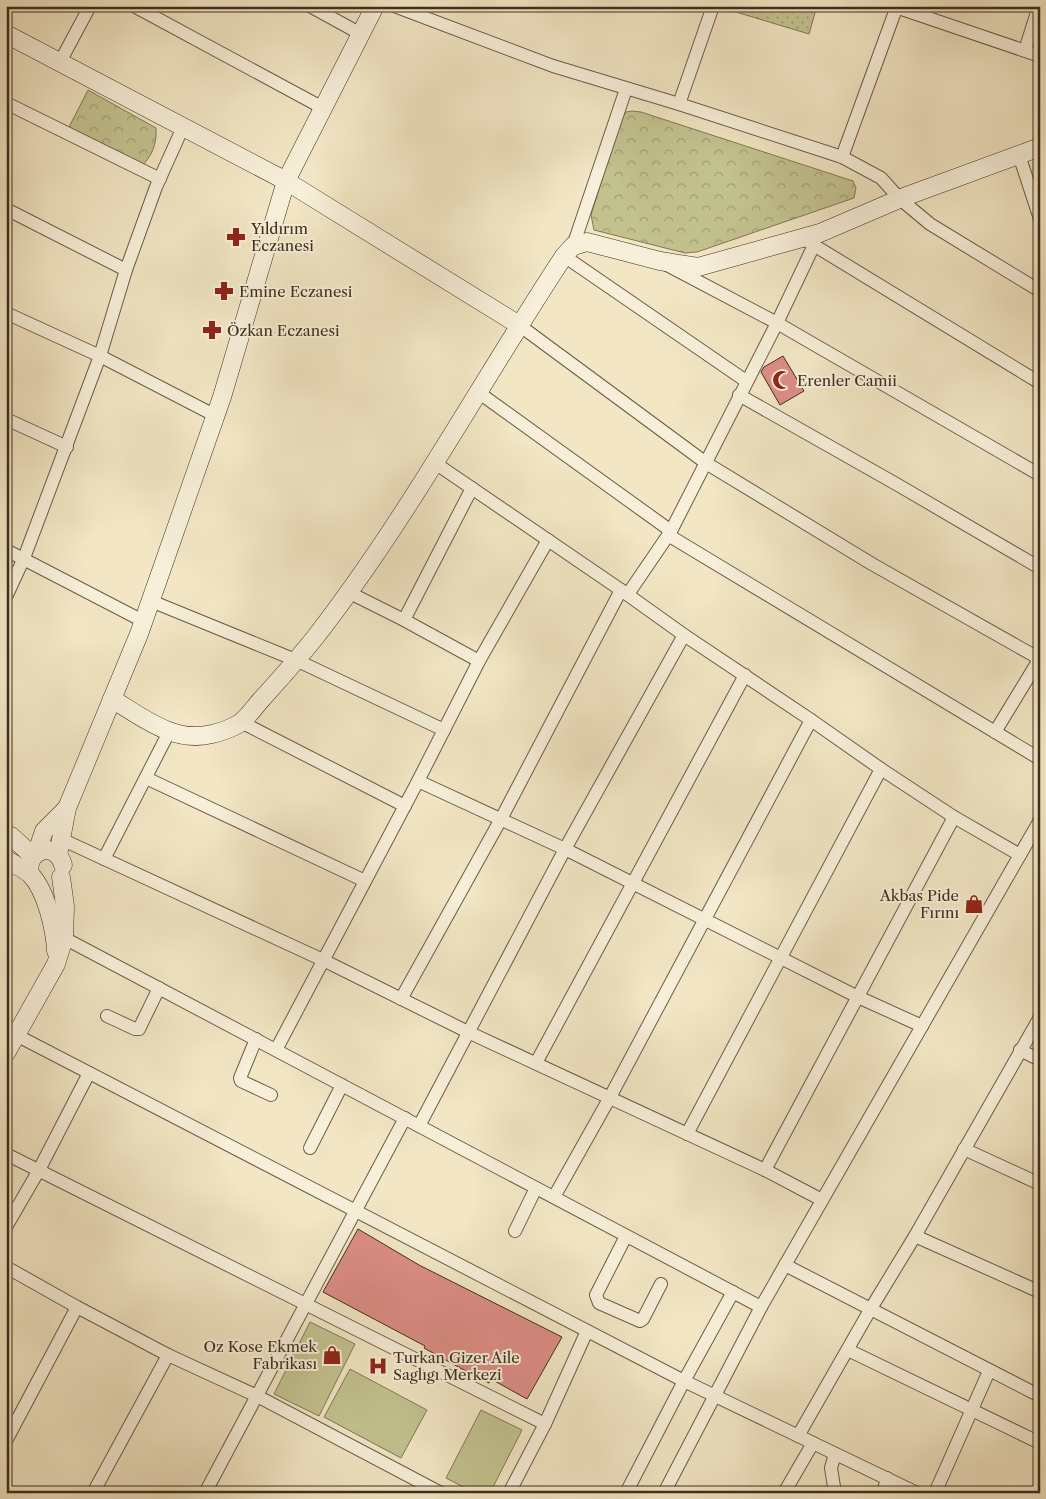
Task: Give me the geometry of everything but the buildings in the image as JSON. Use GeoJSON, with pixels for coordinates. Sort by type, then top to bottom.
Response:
{"type":"FeatureCollection","features":[{"type":"Feature","properties":{"kind":"main road"},"geometry":{"type":"LineString","coordinates":[[6,1053],[56,964],[65,906],[61,877],[64,865],[60,847],[66,808],[144,621],[216,416],[286,181],[375,6]]}},
{"type":"Feature","properties":{"kind":"main road"},"geometry":{"type":"LineString","coordinates":[[6,34],[286,181],[519,325]]}},
{"type":"Feature","properties":{"kind":"main road"},"geometry":{"type":"LineString","coordinates":[[112,699],[169,732],[198,737],[212,734],[240,722],[298,660],[350,593],[435,463],[519,325],[568,251],[587,242],[660,261],[698,266],[808,242],[820,233],[900,199],[1040,147]]}},
{"type":"Feature","properties":{"kind":"main road"},"geometry":{"type":"LineString","coordinates":[[60,939],[33,878],[29,862],[35,854],[44,831],[66,808]]}},
{"type":"Feature","properties":{"kind":"main road"},"geometry":{"type":"LineString","coordinates":[[9,835],[44,831]]}},
{"type":"Feature","properties":{"kind":"main road"},"geometry":{"type":"LineString","coordinates":[[9,835],[35,854]]}},
{"type":"Feature","properties":{"kind":"main road"},"geometry":{"type":"LineString","coordinates":[[35,854],[60,847]]}},
{"type":"Feature","properties":{"kind":"main road"},"geometry":{"type":"LineString","coordinates":[[6,859],[33,878],[48,885],[61,877]]}},
{"type":"Feature","properties":{"kind":"street"},"geometry":{"type":"LineString","coordinates":[[60,62],[90,6]]}},
{"type":"Feature","properties":{"kind":"street"},"geometry":{"type":"LineString","coordinates":[[134,6],[323,108]]}},
{"type":"Feature","properties":{"kind":"street"},"geometry":{"type":"LineString","coordinates":[[310,6],[361,34]]}},
{"type":"Feature","properties":{"kind":"street"},"geometry":{"type":"LineString","coordinates":[[394,6],[553,66],[679,104],[842,157],[881,178],[900,199],[930,224],[1040,291]]}},
{"type":"Feature","properties":{"kind":"street"},"geometry":{"type":"LineString","coordinates":[[679,104],[713,6]]}},
{"type":"Feature","properties":{"kind":"street"},"geometry":{"type":"LineString","coordinates":[[1025,50],[1038,6]]}},
{"type":"Feature","properties":{"kind":"street"},"geometry":{"type":"LineString","coordinates":[[842,157],[895,7],[1040,56]]}},
{"type":"Feature","properties":{"kind":"street"},"geometry":{"type":"LineString","coordinates":[[626,88],[568,251],[746,381]]}},
{"type":"Feature","properties":{"kind":"street"},"geometry":{"type":"LineString","coordinates":[[6,103],[160,179]]}},
{"type":"Feature","properties":{"kind":"street"},"geometry":{"type":"LineString","coordinates":[[6,597],[24,558],[67,447],[100,356],[126,270],[160,179],[183,127]]}},
{"type":"Feature","properties":{"kind":"street"},"geometry":{"type":"LineString","coordinates":[[1019,155],[1040,219]]}},
{"type":"Feature","properties":{"kind":"street"},"geometry":{"type":"LineString","coordinates":[[6,209],[126,270]]}},
{"type":"Feature","properties":{"kind":"street"},"geometry":{"type":"LineString","coordinates":[[401,999],[625,592],[670,533],[777,323],[808,242],[1040,383]]}},
{"type":"Feature","properties":{"kind":"street"},"geometry":{"type":"LineString","coordinates":[[660,261],[777,323],[1040,475]]}},
{"type":"Feature","properties":{"kind":"street"},"geometry":{"type":"LineString","coordinates":[[6,313],[100,356],[216,416]]}},
{"type":"Feature","properties":{"kind":"street"},"geometry":{"type":"LineString","coordinates":[[519,325],[706,463],[872,564],[1040,658],[995,732]]}},
{"type":"Feature","properties":{"kind":"street"},"geometry":{"type":"LineString","coordinates":[[478,392],[670,533],[1040,759]]}},
{"type":"Feature","properties":{"kind":"street"},"geometry":{"type":"LineString","coordinates":[[739,395],[1040,568]]}},
{"type":"Feature","properties":{"kind":"street"},"geometry":{"type":"LineString","coordinates":[[6,420],[67,447]]}},
{"type":"Feature","properties":{"kind":"street"},"geometry":{"type":"LineString","coordinates":[[435,463],[881,769],[954,817],[1020,854]]}},
{"type":"Feature","properties":{"kind":"street"},"geometry":{"type":"LineString","coordinates":[[404,620],[472,488]]}},
{"type":"Feature","properties":{"kind":"street"},"geometry":{"type":"LineString","coordinates":[[276,1050],[405,806],[479,660],[548,540]]}},
{"type":"Feature","properties":{"kind":"street"},"geometry":{"type":"LineString","coordinates":[[6,550],[144,621]]}},
{"type":"Feature","properties":{"kind":"street"},"geometry":{"type":"LineString","coordinates":[[350,593],[479,660]]}},
{"type":"Feature","properties":{"kind":"street"},"geometry":{"type":"LineString","coordinates":[[151,601],[298,660],[444,730]]}},
{"type":"Feature","properties":{"kind":"street"},"geometry":{"type":"LineString","coordinates":[[419,1126],[564,849],[684,635]]}},
{"type":"Feature","properties":{"kind":"street"},"geometry":{"type":"LineString","coordinates":[[536,1063],[744,675]]}},
{"type":"Feature","properties":{"kind":"street"},"geometry":{"type":"LineString","coordinates":[[554,1197],[610,1099],[812,720]]}},
{"type":"Feature","properties":{"kind":"street"},"geometry":{"type":"LineString","coordinates":[[240,722],[405,806]]}},
{"type":"Feature","properties":{"kind":"street"},"geometry":{"type":"LineString","coordinates":[[104,859],[169,732]]}},
{"type":"Feature","properties":{"kind":"street"},"geometry":{"type":"LineString","coordinates":[[687,1134],[881,769]]}},
{"type":"Feature","properties":{"kind":"street"},"geometry":{"type":"LineString","coordinates":[[146,778],[365,882]]}},
{"type":"Feature","properties":{"kind":"street"},"geometry":{"type":"LineString","coordinates":[[418,781],[564,849],[858,997],[922,1026]]}},
{"type":"Feature","properties":{"kind":"street"},"geometry":{"type":"LineString","coordinates":[[765,1170],[954,817]]}},
{"type":"Feature","properties":{"kind":"street"},"geometry":{"type":"LineString","coordinates":[[664,1493],[760,1307],[1020,854],[1038,828]]}},
{"type":"Feature","properties":{"kind":"street"},"geometry":{"type":"LineString","coordinates":[[60,847],[104,859],[323,960],[468,1032],[765,1170],[822,1200]]}},
{"type":"Feature","properties":{"kind":"street"},"geometry":{"type":"LineString","coordinates":[[60,939],[159,988],[760,1307]]}},
{"type":"Feature","properties":{"kind":"street"},"geometry":{"type":"LineString","coordinates":[[107,1016],[136,1030],[139,1029],[159,988]]}},
{"type":"Feature","properties":{"kind":"street"},"geometry":{"type":"LineString","coordinates":[[798,1436],[915,1236],[1040,1016]]}},
{"type":"Feature","properties":{"kind":"street"},"geometry":{"type":"LineString","coordinates":[[16,1035],[684,1381],[917,1493]]}},
{"type":"Feature","properties":{"kind":"street"},"geometry":{"type":"LineString","coordinates":[[256,1040],[240,1078],[241,1081],[271,1095]]}},
{"type":"Feature","properties":{"kind":"street"},"geometry":{"type":"LineString","coordinates":[[1020,1050],[1040,1060]]}},
{"type":"Feature","properties":{"kind":"street"},"geometry":{"type":"LineString","coordinates":[[6,1227],[39,1170],[89,1072]]}},
{"type":"Feature","properties":{"kind":"street"},"geometry":{"type":"LineString","coordinates":[[310,1148],[342,1085]]}},
{"type":"Feature","properties":{"kind":"street"},"geometry":{"type":"LineString","coordinates":[[210,1491],[257,1396],[405,1118]]}},
{"type":"Feature","properties":{"kind":"street"},"geometry":{"type":"LineString","coordinates":[[964,1149],[1040,1184]]}},
{"type":"Feature","properties":{"kind":"street"},"geometry":{"type":"LineString","coordinates":[[6,1154],[545,1424]]}},
{"type":"Feature","properties":{"kind":"street"},"geometry":{"type":"LineString","coordinates":[[515,1231],[536,1188]]}},
{"type":"Feature","properties":{"kind":"street"},"geometry":{"type":"LineString","coordinates":[[626,1236],[596,1295],[597,1299],[600,1303],[640,1321],[643,1319],[661,1284]]}},
{"type":"Feature","properties":{"kind":"street"},"geometry":{"type":"LineString","coordinates":[[915,1236],[1040,1292]]}},
{"type":"Feature","properties":{"kind":"street"},"geometry":{"type":"LineString","coordinates":[[785,1264],[870,1310],[1040,1396]]}},
{"type":"Feature","properties":{"kind":"street"},"geometry":{"type":"LineString","coordinates":[[6,1267],[76,1307],[168,1355],[257,1396],[441,1493]]}},
{"type":"Feature","properties":{"kind":"street"},"geometry":{"type":"LineString","coordinates":[[626,1493],[733,1292]]}},
{"type":"Feature","properties":{"kind":"street"},"geometry":{"type":"LineString","coordinates":[[6,1441],[76,1307]]}},
{"type":"Feature","properties":{"kind":"street"},"geometry":{"type":"LineString","coordinates":[[509,1493],[545,1424],[587,1331]]}},
{"type":"Feature","properties":{"kind":"street"},"geometry":{"type":"LineString","coordinates":[[848,1350],[1040,1443]]}},
{"type":"Feature","properties":{"kind":"street"},"geometry":{"type":"LineString","coordinates":[[93,1493],[168,1355]]}},
{"type":"Feature","properties":{"kind":"street"},"geometry":{"type":"LineString","coordinates":[[935,1493],[990,1371]]}},
{"type":"Feature","properties":{"kind":"street"},"geometry":{"type":"LineString","coordinates":[[784,1493],[813,1443]]}},
{"type":"Feature","properties":{"kind":"street"},"geometry":{"type":"LineString","coordinates":[[835,1454],[831,1468],[835,1493]]}},
{"type":"Feature","properties":{"kind":"street"},"geometry":{"type":"LineString","coordinates":[[883,1493],[887,1478]]}},
{"type":"Feature","properties":{"kind":"green space"},"geometry":{"type":"Polygon","coordinates":[[[716,6],[817,6],[809,34],[716,6]]]}},
{"type":"Feature","properties":{"kind":"green space"},"geometry":{"type":"Polygon","coordinates":[[[88,90],[156,128],[156,139],[153,149],[141,167],[68,129],[88,90]]]}},
{"type":"Feature","properties":{"kind":"green space"},"geometry":{"type":"Polygon","coordinates":[[[626,112],[641,112],[853,181],[856,188],[854,198],[697,252],[685,253],[594,230],[591,215],[621,119],[626,112]]]}},
{"type":"Feature","properties":{"kind":"green space"},"geometry":{"type":"Polygon","coordinates":[[[310,1322],[355,1344],[319,1416],[274,1394],[310,1322]]]}},
{"type":"Feature","properties":{"kind":"green space"},"geometry":{"type":"Polygon","coordinates":[[[350,1369],[427,1410],[401,1458],[324,1417],[350,1369]]]}},
{"type":"Feature","properties":{"kind":"green space"},"geometry":{"type":"Polygon","coordinates":[[[481,1410],[522,1430],[490,1493],[475,1493],[446,1478],[481,1410]]]}},
{"type":"Feature","properties":{"kind":"place","name":"Yıldırım Eczanesi"},"geometry":{"type":"Point","coordinates":[236,237]}},
{"type":"Feature","properties":{"kind":"place","name":"Emine Eczanesi"},"geometry":{"type":"Point","coordinates":[224,291]}},
{"type":"Feature","properties":{"kind":"place","name":"Özkan Eczanesi"},"geometry":{"type":"Point","coordinates":[212,330]}},
{"type":"Feature","properties":{"kind":"place","name":"Erenler Camii"},"geometry":{"type":"Point","coordinates":[782,380]}},
{"type":"Feature","properties":{"kind":"place","name":"Akbas Pide Fırını"},"geometry":{"type":"Point","coordinates":[974,904]}},
{"type":"Feature","properties":{"kind":"place","name":"Oz Kose Ekmek Fabrikası"},"geometry":{"type":"Point","coordinates":[332,1355]}},
{"type":"Feature","properties":{"kind":"place","name":"Turkan Gizer Aile Saglıgı Merkezi"},"geometry":{"type":"Point","coordinates":[378,1366]}}]}
